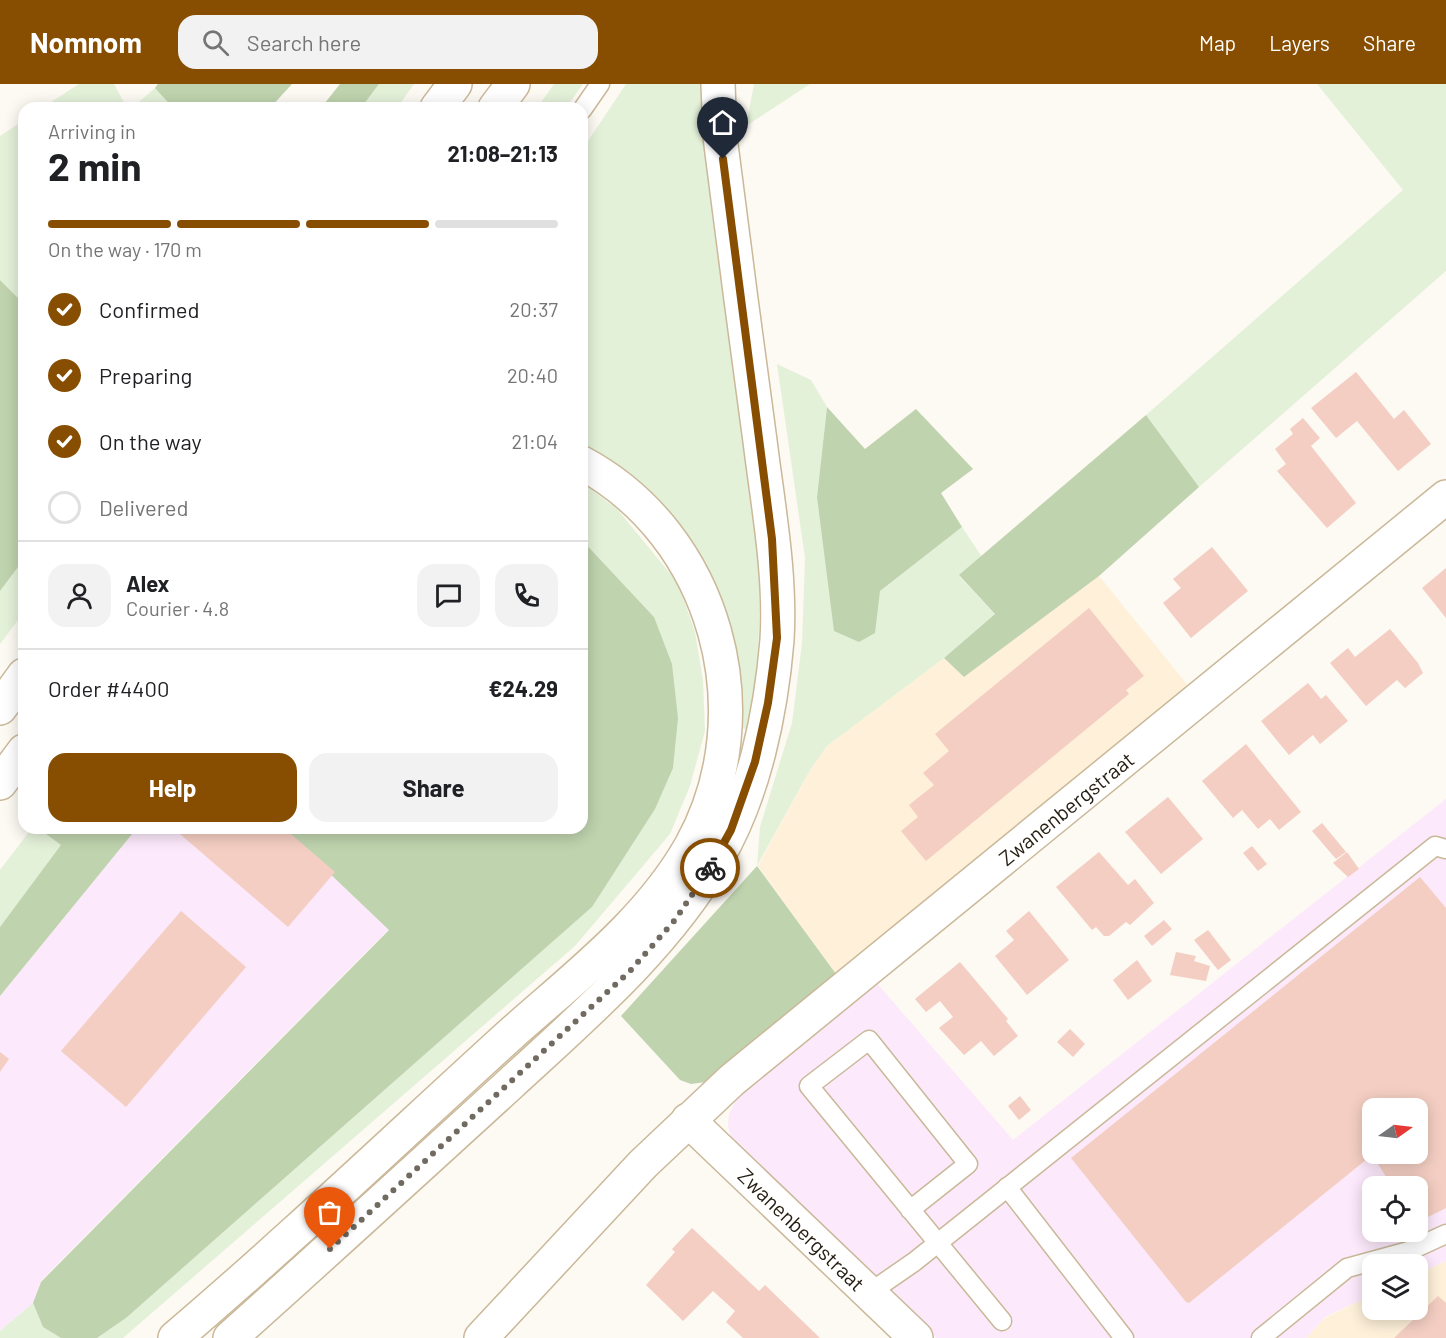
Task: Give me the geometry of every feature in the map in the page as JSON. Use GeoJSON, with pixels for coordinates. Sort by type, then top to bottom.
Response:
{"type":"FeatureCollection","features":[{"type":"Feature","properties":{"kind":"main road"},"geometry":{"type":"LineString","coordinates":[[442,102],[455,84]]}},
{"type":"Feature","properties":{"kind":"main road"},"geometry":{"type":"LineString","coordinates":[[500,102],[513,84]]}},
{"type":"Feature","properties":{"kind":"main road"},"geometry":{"type":"LineString","coordinates":[[230,1338],[363,1219],[630,971],[675,920],[716,860],[731,830],[755,762],[768,703],[777,638],[772,539],[720,137],[718,84]]}},
{"type":"Feature","properties":{"kind":"main road"},"geometry":{"type":"LineString","coordinates":[[175,1338],[421,1119],[631,924],[664,886],[691,846],[716,783],[722,751],[726,700],[713,621],[700,587],[668,535],[635,499],[588,468]]}},
{"type":"Feature","properties":{"kind":"main road","name":"Zwanenbergstraat"},"geometry":{"type":"LineString","coordinates":[[481,1338],[643,1164],[732,1080],[1446,497]]}},
{"type":"Feature","properties":{"kind":"main road"},"geometry":{"type":"LineString","coordinates":[[0,708],[18,683]]}},
{"type":"Feature","properties":{"kind":"main road"},"geometry":{"type":"LineString","coordinates":[[8,776],[18,760]]}},
{"type":"Feature","properties":{"kind":"main road","name":"Zwanenbergstraat"},"geometry":{"type":"LineString","coordinates":[[688,1120],[916,1338]]}},
{"type":"Feature","properties":{"kind":"lane"},"geometry":{"type":"LineString","coordinates":[[588,102],[600,84]]}},
{"type":"Feature","properties":{"kind":"lane"},"geometry":{"type":"LineString","coordinates":[[869,1293],[937,1244],[1435,846],[1446,849]]}},
{"type":"Feature","properties":{"kind":"lane"},"geometry":{"type":"LineString","coordinates":[[910,1210],[968,1164],[869,1040],[809,1086],[937,1244],[1002,1321]]}},
{"type":"Feature","properties":{"kind":"lane"},"geometry":{"type":"LineString","coordinates":[[1007,1187],[1124,1338]]}},
{"type":"Feature","properties":{"kind":"lane"},"geometry":{"type":"LineString","coordinates":[[1261,1338],[1347,1268],[1409,1251],[1446,1234]]}},
{"type":"Feature","properties":{"kind":"shaded area"},"geometry":{"type":"Polygon","coordinates":[[[1099,576],[1190,688],[836,974],[758,866],[810,770],[827,746],[944,658],[964,677],[1099,576]]]}},
{"type":"Feature","properties":{"kind":"shaded area"},"geometry":{"type":"Polygon","coordinates":[[[1446,799],[1446,1261],[1428,1269],[1428,1254],[1362,1254],[1362,1300],[1325,1317],[1306,1338],[936,1338],[735,1145],[728,1126],[729,1114],[738,1097],[875,981],[1013,1140],[1446,799]]]}},
{"type":"Feature","properties":{"kind":"shaded area"},"geometry":{"type":"Polygon","coordinates":[[[132,834],[288,834],[389,929],[41,1281],[33,1303],[0,1331],[0,996],[132,834]]]}},
{"type":"Feature","properties":{"kind":"shaded area"},"geometry":{"type":"Polygon","coordinates":[[[1446,1261],[1446,1338],[1306,1338],[1325,1318],[1362,1300],[1362,1320],[1428,1320],[1428,1269],[1446,1261]]]}},
{"type":"Feature","properties":{"kind":"green space"},"geometry":{"type":"Polygon","coordinates":[[[79,84],[114,84],[124,102],[51,102],[79,84]]]}},
{"type":"Feature","properties":{"kind":"green space"},"geometry":{"type":"Polygon","coordinates":[[[158,84],[292,84],[276,102],[168,102],[155,88],[158,84]]]}},
{"type":"Feature","properties":{"kind":"green space"},"geometry":{"type":"Polygon","coordinates":[[[340,84],[379,84],[366,102],[326,102],[340,84]]]}},
{"type":"Feature","properties":{"kind":"green space"},"geometry":{"type":"Polygon","coordinates":[[[379,84],[414,84],[401,102],[366,102],[379,84]]]}},
{"type":"Feature","properties":{"kind":"green space"},"geometry":{"type":"Polygon","coordinates":[[[554,84],[583,84],[570,102],[541,102],[554,84]]]}},
{"type":"Feature","properties":{"kind":"green space"},"geometry":{"type":"Polygon","coordinates":[[[626,84],[703,84],[712,213],[753,502],[759,578],[758,654],[746,729],[739,728],[731,632],[588,458],[588,141],[626,84]]]}},
{"type":"Feature","properties":{"kind":"green space"},"geometry":{"type":"Polygon","coordinates":[[[754,84],[810,84],[746,126],[754,84]]]}},
{"type":"Feature","properties":{"kind":"green space"},"geometry":{"type":"Polygon","coordinates":[[[1317,84],[1446,84],[1446,271],[1199,487],[1146,415],[1403,190],[1317,84]]]}},
{"type":"Feature","properties":{"kind":"green space"},"geometry":{"type":"Polygon","coordinates":[[[155,88],[168,102],[139,102],[155,88]]]}},
{"type":"Feature","properties":{"kind":"green space"},"geometry":{"type":"Polygon","coordinates":[[[18,124],[18,298],[0,280],[0,136],[18,124]]]}},
{"type":"Feature","properties":{"kind":"green space"},"geometry":{"type":"Polygon","coordinates":[[[0,280],[18,298],[18,567],[0,591],[0,280]]]}},
{"type":"Feature","properties":{"kind":"green space"},"geometry":{"type":"Polygon","coordinates":[[[777,364],[811,380],[827,407],[817,497],[880,591],[962,527],[982,557],[959,576],[995,614],[944,658],[827,746],[810,770],[757,866],[760,827],[792,723],[802,643],[805,558],[777,364]]]}},
{"type":"Feature","properties":{"kind":"green space"},"geometry":{"type":"Polygon","coordinates":[[[827,407],[865,449],[916,409],[973,469],[941,493],[962,527],[880,591],[875,633],[859,642],[834,631],[817,497],[827,407]]]}},
{"type":"Feature","properties":{"kind":"green space"},"geometry":{"type":"Polygon","coordinates":[[[1146,415],[1199,487],[1099,576],[964,677],[944,658],[995,614],[959,575],[1146,415]]]}},
{"type":"Feature","properties":{"kind":"green space"},"geometry":{"type":"Polygon","coordinates":[[[588,487],[617,509],[678,583],[695,632],[703,680],[705,731],[690,786],[670,834],[575,946],[123,1338],[97,1338],[126,1318],[592,907],[654,617],[588,546],[588,487]]]}},
{"type":"Feature","properties":{"kind":"green space"},"geometry":{"type":"Polygon","coordinates":[[[588,546],[654,617],[672,664],[678,718],[673,768],[655,809],[592,907],[126,1318],[97,1338],[61,1338],[43,1327],[33,1303],[41,1282],[389,930],[288,834],[588,834],[588,546]]]}},
{"type":"Feature","properties":{"kind":"green space"},"geometry":{"type":"Polygon","coordinates":[[[18,567],[18,620],[0,644],[0,591],[18,567]]]}},
{"type":"Feature","properties":{"kind":"green space"},"geometry":{"type":"Polygon","coordinates":[[[27,834],[46,834],[62,845],[0,927],[0,870],[27,834]]]}},
{"type":"Feature","properties":{"kind":"green space"},"geometry":{"type":"Polygon","coordinates":[[[46,834],[132,834],[0,996],[0,927],[61,845],[46,834]]]}},
{"type":"Feature","properties":{"kind":"green space"},"geometry":{"type":"Polygon","coordinates":[[[757,866],[836,974],[706,1082],[691,1084],[680,1080],[621,1016],[757,866]]]}},
{"type":"Feature","properties":{"kind":"green space"},"geometry":{"type":"Polygon","coordinates":[[[33,1303],[43,1327],[61,1338],[0,1338],[0,1331],[33,1303]]]}},
{"type":"Feature","properties":{"kind":"building"},"geometry":{"type":"Polygon","coordinates":[[[1356,372],[1394,419],[1404,410],[1431,444],[1398,471],[1357,421],[1336,438],[1311,408],[1356,372]]]}},
{"type":"Feature","properties":{"kind":"building"},"geometry":{"type":"Polygon","coordinates":[[[1303,418],[1320,438],[1311,446],[1356,503],[1327,528],[1277,471],[1286,464],[1275,449],[1293,434],[1290,429],[1303,418]]]}},
{"type":"Feature","properties":{"kind":"building"},"geometry":{"type":"Polygon","coordinates":[[[1212,547],[1248,591],[1191,638],[1163,603],[1181,588],[1173,579],[1212,547]]]}},
{"type":"Feature","properties":{"kind":"building"},"geometry":{"type":"Polygon","coordinates":[[[1446,568],[1446,618],[1422,588],[1446,568]]]}},
{"type":"Feature","properties":{"kind":"building"},"geometry":{"type":"Polygon","coordinates":[[[1089,608],[1144,676],[1126,690],[1129,694],[926,861],[901,831],[918,817],[909,805],[934,785],[923,773],[949,751],[935,734],[1089,608]]]}},
{"type":"Feature","properties":{"kind":"building"},"geometry":{"type":"Polygon","coordinates":[[[1390,629],[1418,663],[1423,673],[1405,688],[1397,680],[1366,706],[1330,663],[1348,648],[1355,657],[1390,629]]]}},
{"type":"Feature","properties":{"kind":"building"},"geometry":{"type":"Polygon","coordinates":[[[1308,683],[1321,699],[1326,695],[1348,721],[1320,744],[1313,735],[1289,755],[1261,721],[1308,683]]]}},
{"type":"Feature","properties":{"kind":"building"},"geometry":{"type":"Polygon","coordinates":[[[1246,744],[1301,812],[1279,830],[1270,819],[1258,829],[1242,810],[1233,818],[1202,781],[1246,744]]]}},
{"type":"Feature","properties":{"kind":"building"},"geometry":{"type":"Polygon","coordinates":[[[1168,797],[1203,839],[1161,874],[1125,832],[1168,797]]]}},
{"type":"Feature","properties":{"kind":"building"},"geometry":{"type":"Polygon","coordinates":[[[1322,823],[1346,852],[1336,859],[1312,831],[1322,823]]]}},
{"type":"Feature","properties":{"kind":"building"},"geometry":{"type":"Polygon","coordinates":[[[180,834],[291,834],[335,872],[288,927],[180,834]]]}},
{"type":"Feature","properties":{"kind":"building"},"geometry":{"type":"Polygon","coordinates":[[[1252,846],[1267,864],[1258,871],[1243,853],[1252,846]]]}},
{"type":"Feature","properties":{"kind":"building"},"geometry":{"type":"Polygon","coordinates":[[[1099,852],[1128,885],[1135,879],[1154,903],[1130,925],[1126,922],[1109,936],[1104,936],[1096,927],[1092,930],[1056,887],[1099,852]]]}},
{"type":"Feature","properties":{"kind":"building"},"geometry":{"type":"Polygon","coordinates":[[[1347,852],[1359,869],[1348,877],[1333,863],[1347,852]]]}},
{"type":"Feature","properties":{"kind":"building"},"geometry":{"type":"Polygon","coordinates":[[[1420,877],[1446,908],[1446,1208],[1428,1217],[1428,1176],[1386,1176],[1378,1164],[1428,1164],[1428,1098],[1362,1098],[1362,1163],[1189,1303],[1071,1158],[1420,877]]]}},
{"type":"Feature","properties":{"kind":"building"},"geometry":{"type":"Polygon","coordinates":[[[181,911],[246,967],[126,1107],[61,1051],[181,911]]]}},
{"type":"Feature","properties":{"kind":"building"},"geometry":{"type":"Polygon","coordinates":[[[1029,911],[1069,960],[1027,995],[995,956],[1014,940],[1006,931],[1029,911]]]}},
{"type":"Feature","properties":{"kind":"building"},"geometry":{"type":"Polygon","coordinates":[[[1164,920],[1172,929],[1152,946],[1144,936],[1164,920]]]}},
{"type":"Feature","properties":{"kind":"building"},"geometry":{"type":"Polygon","coordinates":[[[1208,930],[1231,960],[1218,970],[1194,940],[1208,930]]]}},
{"type":"Feature","properties":{"kind":"building"},"geometry":{"type":"Polygon","coordinates":[[[1176,952],[1196,956],[1194,961],[1210,966],[1206,981],[1170,975],[1176,952]]]}},
{"type":"Feature","properties":{"kind":"building"},"geometry":{"type":"Polygon","coordinates":[[[1137,960],[1152,981],[1128,1000],[1113,980],[1137,960]]]}},
{"type":"Feature","properties":{"kind":"building"},"geometry":{"type":"Polygon","coordinates":[[[960,962],[1008,1019],[1006,1021],[1018,1036],[994,1056],[981,1041],[964,1055],[939,1028],[953,1017],[940,1001],[926,1012],[915,999],[960,962]]]}},
{"type":"Feature","properties":{"kind":"building"},"geometry":{"type":"Polygon","coordinates":[[[1070,1029],[1085,1044],[1073,1057],[1057,1042],[1070,1029]]]}},
{"type":"Feature","properties":{"kind":"building"},"geometry":{"type":"Polygon","coordinates":[[[0,1052],[9,1059],[0,1072],[0,1052]]]}},
{"type":"Feature","properties":{"kind":"building"},"geometry":{"type":"Polygon","coordinates":[[[1020,1096],[1031,1110],[1019,1120],[1008,1106],[1020,1096]]]}},
{"type":"Feature","properties":{"kind":"building"},"geometry":{"type":"Polygon","coordinates":[[[692,1228],[759,1291],[765,1285],[820,1338],[743,1338],[726,1322],[735,1311],[713,1291],[683,1321],[646,1285],[675,1252],[672,1249],[692,1228]]]}},
{"type":"Feature","properties":{"kind":"building"},"geometry":{"type":"Polygon","coordinates":[[[1438,1296],[1446,1303],[1446,1338],[1394,1338],[1413,1320],[1428,1320],[1428,1306],[1438,1296]]]}},
{"type":"Feature","properties":{"kind":"way so far"},"geometry":{"type":"LineString","coordinates":[[330,1249],[630,971],[675,920],[710,868]]}},
{"type":"Feature","properties":{"kind":"route"},"geometry":{"type":"LineString","coordinates":[[710,868],[731,830],[755,762],[768,703],[777,638],[772,539],[723,159]]}}]}
